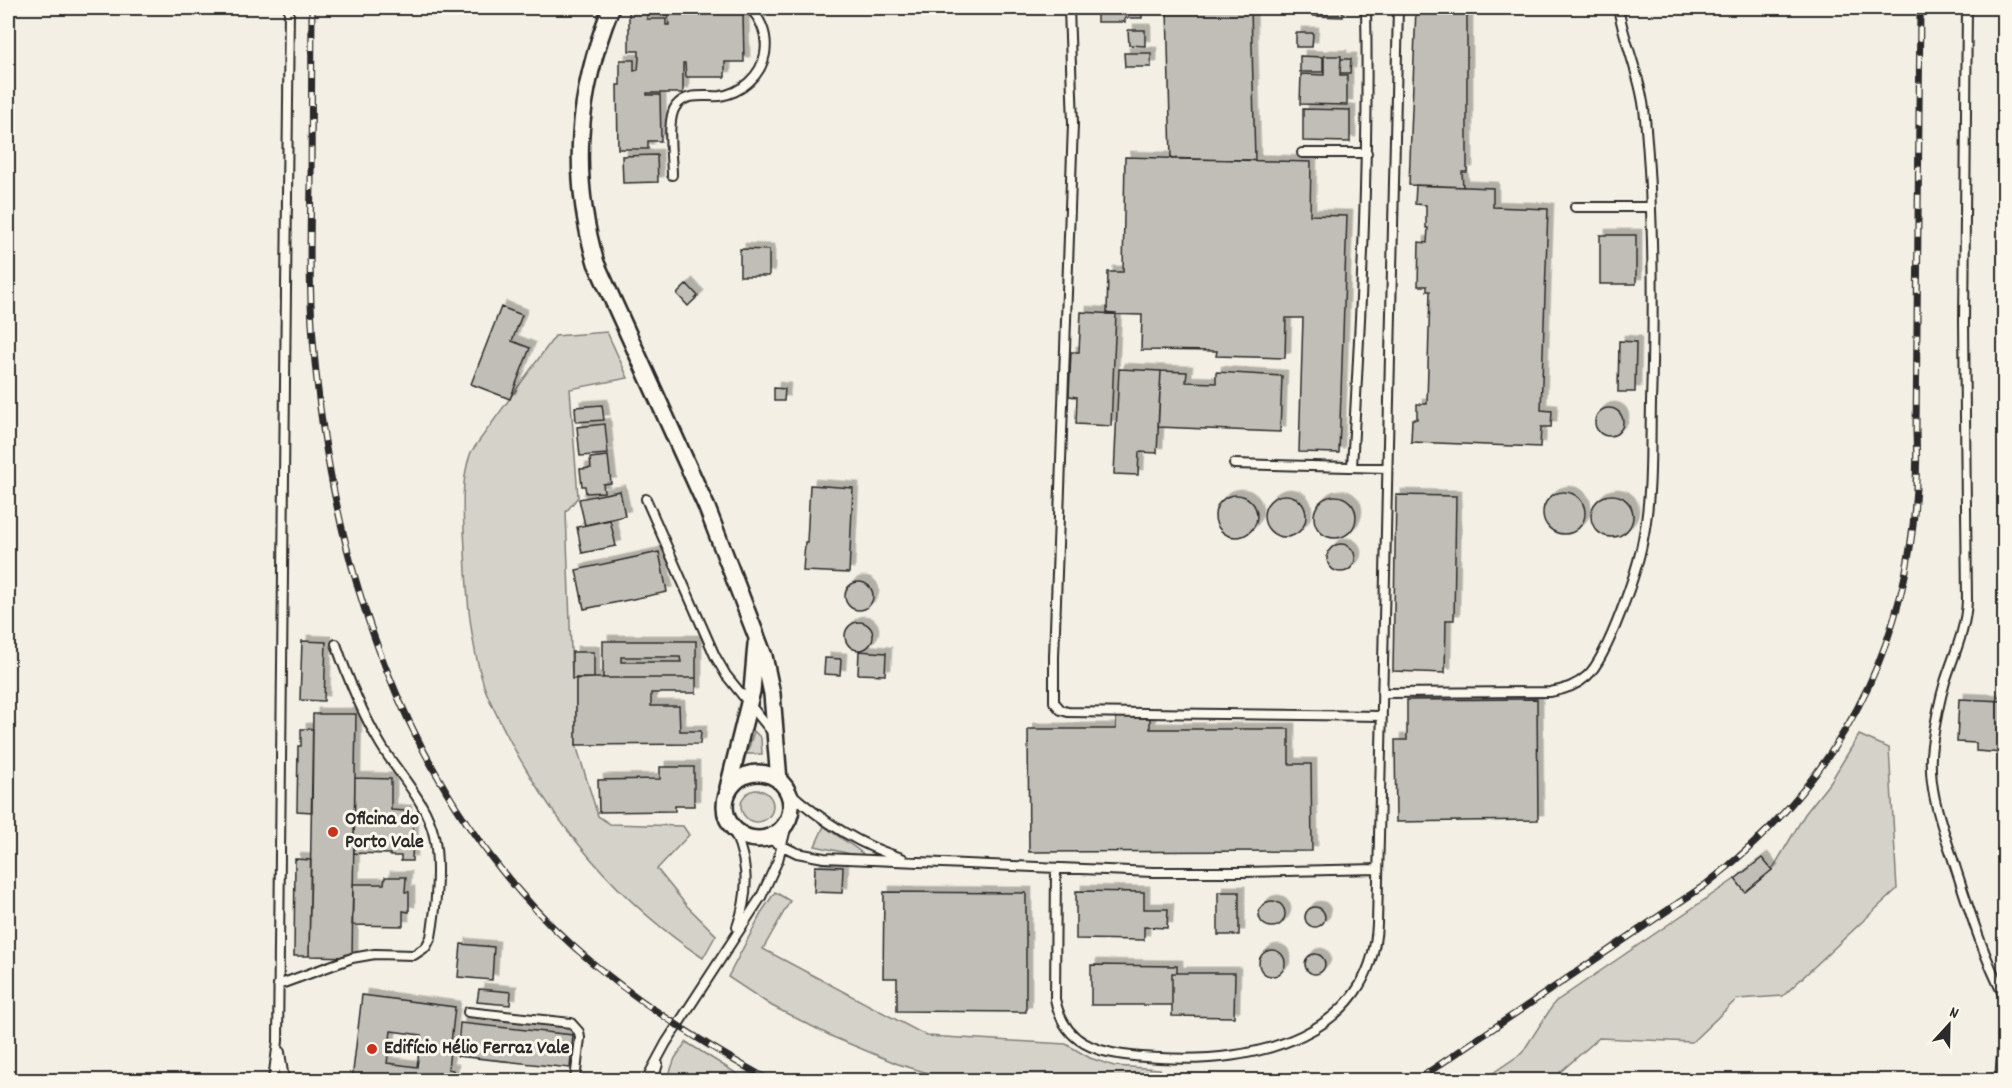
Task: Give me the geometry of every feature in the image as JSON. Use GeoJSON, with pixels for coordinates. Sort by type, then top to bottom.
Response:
{"type":"FeatureCollection","features":[{"type":"Feature","properties":{"kind":"street"},"geometry":{"type":"LineString","coordinates":[[611,8],[595,53],[582,112],[581,192],[589,239],[596,263],[711,517],[765,661],[770,677],[775,738],[782,784],[789,796],[790,813],[781,829],[766,838],[748,837],[733,828],[725,812],[756,665],[756,638]]}},
{"type":"Feature","properties":{"kind":"street"},"geometry":{"type":"LineString","coordinates":[[727,794],[737,780],[754,773],[763,773],[782,784]]}},
{"type":"Feature","properties":{"kind":"lane"},"geometry":{"type":"LineString","coordinates":[[273,1080],[278,1041],[289,8]]}},
{"type":"Feature","properties":{"kind":"lane"},"geometry":{"type":"LineString","coordinates":[[672,175],[671,117],[677,105],[693,96],[720,96],[738,90],[760,69],[764,59],[765,39],[760,21],[750,8]]}},
{"type":"Feature","properties":{"kind":"lane"},"geometry":{"type":"LineString","coordinates":[[1069,8],[1073,124],[1053,669],[1054,702],[1061,710],[1068,712],[1382,716]]}},
{"type":"Feature","properties":{"kind":"lane"},"geometry":{"type":"LineString","coordinates":[[1352,467],[1364,259],[1367,153],[1366,8]]}},
{"type":"Feature","properties":{"kind":"lane"},"geometry":{"type":"LineString","coordinates":[[1056,868],[1055,999],[1062,1021],[1077,1038],[1095,1048],[1129,1055],[1173,1059],[1221,1057],[1274,1046],[1311,1031],[1340,1011],[1360,986],[1373,956],[1376,940],[1378,869],[1398,8]]}},
{"type":"Feature","properties":{"kind":"lane"},"geometry":{"type":"LineString","coordinates":[[1382,693],[1550,692],[1570,687],[1591,671],[1603,655],[1634,574],[1647,517],[1653,318],[1650,207],[1645,116],[1638,79],[1622,29],[1618,8]]}},
{"type":"Feature","properties":{"kind":"lane"},"geometry":{"type":"LineString","coordinates":[[1967,8],[1964,334],[1967,610],[1960,643],[1944,686],[1932,746],[1931,769],[1935,804],[1977,934],[2004,996]]}},
{"type":"Feature","properties":{"kind":"lane"},"geometry":{"type":"LineString","coordinates":[[1302,153],[1367,153]]}},
{"type":"Feature","properties":{"kind":"lane"},"geometry":{"type":"LineString","coordinates":[[1575,207],[1650,207]]}},
{"type":"Feature","properties":{"kind":"lane"},"geometry":{"type":"LineString","coordinates":[[1234,464],[1387,468]]}},
{"type":"Feature","properties":{"kind":"lane"},"geometry":{"type":"LineString","coordinates":[[646,499],[715,656],[726,675],[775,738]]}},
{"type":"Feature","properties":{"kind":"lane"},"geometry":{"type":"LineString","coordinates":[[278,986],[363,956],[414,955],[426,947],[431,938],[437,862],[430,824],[418,799],[394,766],[368,722],[336,644]]}},
{"type":"Feature","properties":{"kind":"lane"},"geometry":{"type":"LineString","coordinates":[[782,784],[814,813],[850,837],[893,855],[915,861]]}},
{"type":"Feature","properties":{"kind":"lane"},"geometry":{"type":"LineString","coordinates":[[646,1080],[666,1043],[761,897],[776,866],[790,813]]}},
{"type":"Feature","properties":{"kind":"lane"},"geometry":{"type":"LineString","coordinates":[[727,947],[742,914],[746,886],[746,872],[740,845],[728,820]]}},
{"type":"Feature","properties":{"kind":"lane"},"geometry":{"type":"LineString","coordinates":[[766,838],[797,853],[824,858],[1197,873],[1378,869]]}},
{"type":"Feature","properties":{"kind":"lane"},"geometry":{"type":"LineString","coordinates":[[468,1012],[571,1023],[579,1032],[580,1038],[576,1080]]}},
{"type":"Feature","properties":{"kind":"lane"},"geometry":{"type":"LineString","coordinates":[[2000,1080],[2004,1031]]}},
{"type":"Feature","properties":{"kind":"lane"},"geometry":{"type":"LineString","coordinates":[[278,1041],[284,1080]]}},
{"type":"Feature","properties":{"kind":"lane"},"geometry":{"type":"LineString","coordinates":[[653,1080],[666,1043]]}},
{"type":"Feature","properties":{"kind":"shaded area"},"geometry":{"type":"Polygon","coordinates":[[[607,332],[628,378],[570,389],[578,497],[566,512],[572,678],[576,678],[576,745],[598,816],[610,824],[683,826],[689,835],[657,869],[687,906],[716,935],[703,958],[644,913],[591,859],[567,830],[525,768],[489,699],[479,669],[472,636],[463,501],[465,476],[471,452],[555,336],[607,332]]]}},
{"type":"Feature","properties":{"kind":"shaded area"},"geometry":{"type":"Polygon","coordinates":[[[754,731],[761,738],[762,754],[747,754],[754,731]]]}},
{"type":"Feature","properties":{"kind":"shaded area"},"geometry":{"type":"Polygon","coordinates":[[[1859,735],[1889,748],[1897,889],[1783,996],[1737,999],[1692,1042],[1599,1038],[1551,1080],[1483,1080],[1522,1053],[1555,1002],[1735,879],[1745,891],[1772,870],[1805,814],[1831,781],[1859,735]]]}},
{"type":"Feature","properties":{"kind":"shaded area"},"geometry":{"type":"Polygon","coordinates":[[[757,790],[769,794],[773,806],[769,818],[757,822],[745,818],[741,806],[745,794],[757,790]]]}},
{"type":"Feature","properties":{"kind":"shaded area"},"geometry":{"type":"Polygon","coordinates":[[[824,826],[858,849],[864,855],[815,846],[824,826]]]}},
{"type":"Feature","properties":{"kind":"shaded area"},"geometry":{"type":"Polygon","coordinates":[[[775,892],[790,901],[763,949],[927,1036],[1066,1044],[1090,1058],[1114,1066],[1160,1069],[1162,1080],[951,1080],[898,1064],[833,1037],[772,1006],[728,977],[775,892]]]}},
{"type":"Feature","properties":{"kind":"shaded area"},"geometry":{"type":"Polygon","coordinates":[[[686,1042],[747,1080],[667,1080],[675,1058],[686,1042]]]}},
{"type":"Feature","properties":{"kind":"building"},"geometry":{"type":"Polygon","coordinates":[[[1097,8],[1142,8],[1142,18],[1125,18],[1125,22],[1097,22],[1097,8]]]}},
{"type":"Feature","properties":{"kind":"building"},"geometry":{"type":"Polygon","coordinates":[[[1167,8],[1251,8],[1255,160],[1171,159],[1167,8]]]}},
{"type":"Feature","properties":{"kind":"building"},"geometry":{"type":"Polygon","coordinates":[[[1313,8],[1343,8],[1343,17],[1313,16],[1313,8]]]}},
{"type":"Feature","properties":{"kind":"building"},"geometry":{"type":"Polygon","coordinates":[[[1416,8],[1467,8],[1467,172],[1462,172],[1463,187],[1409,185],[1416,8]]]}},
{"type":"Feature","properties":{"kind":"building"},"geometry":{"type":"Polygon","coordinates":[[[647,11],[647,19],[666,19],[666,25],[669,25],[668,12],[743,12],[744,62],[725,62],[725,77],[686,77],[685,63],[683,63],[683,93],[647,93],[647,95],[660,95],[661,141],[648,141],[648,149],[618,149],[617,85],[620,85],[620,60],[634,60],[634,71],[638,70],[639,59],[639,51],[629,51],[629,12],[647,11]]]}},
{"type":"Feature","properties":{"kind":"building"},"geometry":{"type":"Polygon","coordinates":[[[1128,30],[1145,30],[1145,46],[1129,45],[1128,30]]]}},
{"type":"Feature","properties":{"kind":"building"},"geometry":{"type":"Polygon","coordinates":[[[1296,33],[1313,33],[1312,47],[1296,47],[1296,33]]]}},
{"type":"Feature","properties":{"kind":"building"},"geometry":{"type":"Polygon","coordinates":[[[1124,53],[1151,53],[1151,67],[1125,67],[1124,53]]]}},
{"type":"Feature","properties":{"kind":"building"},"geometry":{"type":"Polygon","coordinates":[[[1300,56],[1323,57],[1323,72],[1300,72],[1300,56]]]}},
{"type":"Feature","properties":{"kind":"building"},"geometry":{"type":"Polygon","coordinates":[[[1324,56],[1341,56],[1340,75],[1347,75],[1347,105],[1300,104],[1301,74],[1324,75],[1324,56]]]}},
{"type":"Feature","properties":{"kind":"building"},"geometry":{"type":"Polygon","coordinates":[[[1341,59],[1351,59],[1350,73],[1340,73],[1341,59]]]}},
{"type":"Feature","properties":{"kind":"building"},"geometry":{"type":"Polygon","coordinates":[[[1303,109],[1350,110],[1350,142],[1303,141],[1303,109]]]}},
{"type":"Feature","properties":{"kind":"building"},"geometry":{"type":"Polygon","coordinates":[[[657,155],[658,182],[623,183],[622,156],[657,155]]]}},
{"type":"Feature","properties":{"kind":"building"},"geometry":{"type":"Polygon","coordinates":[[[1125,157],[1311,162],[1310,215],[1347,216],[1339,453],[1299,452],[1303,318],[1286,318],[1285,358],[1216,356],[1217,351],[1141,350],[1142,315],[1107,314],[1108,272],[1123,272],[1125,157]]]}},
{"type":"Feature","properties":{"kind":"building"},"geometry":{"type":"Polygon","coordinates":[[[1416,185],[1493,188],[1493,207],[1548,209],[1541,410],[1552,411],[1551,427],[1541,427],[1540,447],[1411,442],[1412,419],[1417,419],[1417,404],[1427,404],[1430,291],[1427,291],[1427,286],[1418,286],[1419,242],[1427,243],[1428,228],[1426,228],[1426,205],[1415,204],[1416,185]]]}},
{"type":"Feature","properties":{"kind":"building"},"geometry":{"type":"Polygon","coordinates":[[[1600,235],[1636,235],[1636,284],[1600,284],[1600,235]]]}},
{"type":"Feature","properties":{"kind":"building"},"geometry":{"type":"Polygon","coordinates":[[[740,249],[769,250],[769,276],[740,276],[740,249]]]}},
{"type":"Feature","properties":{"kind":"building"},"geometry":{"type":"Polygon","coordinates":[[[687,284],[698,296],[688,306],[677,294],[687,284]]]}},
{"type":"Feature","properties":{"kind":"building"},"geometry":{"type":"Polygon","coordinates":[[[501,307],[522,315],[512,341],[530,348],[510,399],[471,384],[501,307]]]}},
{"type":"Feature","properties":{"kind":"building"},"geometry":{"type":"Polygon","coordinates":[[[1081,312],[1116,314],[1111,426],[1076,424],[1077,397],[1069,396],[1071,352],[1079,352],[1081,312]]]}},
{"type":"Feature","properties":{"kind":"building"},"geometry":{"type":"Polygon","coordinates":[[[1619,341],[1636,342],[1635,392],[1618,392],[1619,341]]]}},
{"type":"Feature","properties":{"kind":"building"},"geometry":{"type":"Polygon","coordinates":[[[1119,369],[1161,371],[1157,453],[1139,452],[1138,475],[1114,474],[1119,369]]]}},
{"type":"Feature","properties":{"kind":"building"},"geometry":{"type":"Polygon","coordinates":[[[1161,371],[1187,372],[1186,382],[1216,383],[1216,372],[1282,376],[1280,432],[1158,427],[1161,371]]]}},
{"type":"Feature","properties":{"kind":"building"},"geometry":{"type":"Polygon","coordinates":[[[774,388],[785,389],[784,401],[774,401],[774,388]]]}},
{"type":"Feature","properties":{"kind":"building"},"geometry":{"type":"Polygon","coordinates":[[[602,405],[604,420],[576,422],[575,407],[602,405]]]}},
{"type":"Feature","properties":{"kind":"building"},"geometry":{"type":"Polygon","coordinates":[[[1609,408],[1619,412],[1623,422],[1619,432],[1609,436],[1599,432],[1595,422],[1599,412],[1609,408]]]}},
{"type":"Feature","properties":{"kind":"building"},"geometry":{"type":"Polygon","coordinates":[[[605,424],[608,454],[580,456],[577,427],[605,424]]]}},
{"type":"Feature","properties":{"kind":"building"},"geometry":{"type":"Polygon","coordinates":[[[608,456],[611,483],[603,484],[604,492],[586,493],[585,486],[582,486],[580,469],[591,468],[590,458],[608,456]]]}},
{"type":"Feature","properties":{"kind":"building"},"geometry":{"type":"Polygon","coordinates":[[[810,485],[853,488],[849,573],[803,571],[810,485]]]}},
{"type":"Feature","properties":{"kind":"building"},"geometry":{"type":"Polygon","coordinates":[[[620,491],[625,516],[585,525],[579,499],[620,491]]]}},
{"type":"Feature","properties":{"kind":"building"},"geometry":{"type":"Polygon","coordinates":[[[1564,492],[1579,498],[1585,513],[1579,528],[1564,534],[1549,528],[1543,513],[1549,498],[1564,492]]]}},
{"type":"Feature","properties":{"kind":"building"},"geometry":{"type":"Polygon","coordinates":[[[1236,495],[1251,501],[1257,516],[1251,531],[1236,537],[1221,531],[1215,516],[1221,501],[1236,495]]]}},
{"type":"Feature","properties":{"kind":"building"},"geometry":{"type":"Polygon","coordinates":[[[1285,495],[1300,501],[1306,516],[1300,531],[1285,537],[1270,531],[1264,516],[1270,501],[1285,495]]]}},
{"type":"Feature","properties":{"kind":"building"},"geometry":{"type":"Polygon","coordinates":[[[1396,495],[1456,496],[1454,620],[1446,620],[1445,673],[1393,671],[1396,495]]]}},
{"type":"Feature","properties":{"kind":"building"},"geometry":{"type":"Polygon","coordinates":[[[1612,495],[1627,501],[1633,516],[1627,531],[1612,537],[1597,531],[1591,516],[1597,501],[1612,495]]]}},
{"type":"Feature","properties":{"kind":"building"},"geometry":{"type":"Polygon","coordinates":[[[1335,496],[1350,502],[1356,517],[1350,532],[1335,538],[1320,532],[1314,517],[1320,502],[1335,496]]]}},
{"type":"Feature","properties":{"kind":"building"},"geometry":{"type":"Polygon","coordinates":[[[610,520],[616,546],[582,553],[577,527],[610,520]]]}},
{"type":"Feature","properties":{"kind":"building"},"geometry":{"type":"Polygon","coordinates":[[[1341,544],[1351,548],[1355,558],[1351,568],[1341,572],[1331,568],[1327,558],[1331,548],[1341,544]]]}},
{"type":"Feature","properties":{"kind":"building"},"geometry":{"type":"Polygon","coordinates":[[[659,552],[667,592],[584,609],[576,570],[659,552]]]}},
{"type":"Feature","properties":{"kind":"building"},"geometry":{"type":"Polygon","coordinates":[[[859,582],[869,586],[873,596],[869,606],[859,610],[849,606],[845,596],[849,586],[859,582]]]}},
{"type":"Feature","properties":{"kind":"building"},"geometry":{"type":"Polygon","coordinates":[[[859,622],[869,626],[873,636],[869,646],[859,650],[849,646],[845,636],[849,626],[859,622]]]}},
{"type":"Feature","properties":{"kind":"building"},"geometry":{"type":"Polygon","coordinates":[[[302,641],[326,642],[324,701],[300,700],[302,641]]]}},
{"type":"Feature","properties":{"kind":"building"},"geometry":{"type":"Polygon","coordinates":[[[603,641],[696,641],[696,678],[603,678],[603,641]],[[621,657],[621,662],[681,662],[680,657],[621,657]]]}},
{"type":"Feature","properties":{"kind":"building"},"geometry":{"type":"Polygon","coordinates":[[[859,651],[886,653],[885,675],[858,674],[859,651]]]}},
{"type":"Feature","properties":{"kind":"building"},"geometry":{"type":"Polygon","coordinates":[[[572,652],[594,652],[594,678],[572,679],[572,652]]]}},
{"type":"Feature","properties":{"kind":"building"},"geometry":{"type":"Polygon","coordinates":[[[825,658],[841,659],[840,675],[824,674],[825,658]]]}},
{"type":"Feature","properties":{"kind":"building"},"geometry":{"type":"Polygon","coordinates":[[[576,678],[696,678],[696,693],[651,693],[651,706],[679,706],[680,731],[701,731],[700,744],[576,745],[576,678]]]}},
{"type":"Feature","properties":{"kind":"building"},"geometry":{"type":"Polygon","coordinates":[[[1537,699],[1538,820],[1396,822],[1395,740],[1407,740],[1407,700],[1537,699]]]}},
{"type":"Feature","properties":{"kind":"building"},"geometry":{"type":"Polygon","coordinates":[[[1959,699],[2004,701],[2003,753],[1976,751],[1976,743],[1957,742],[1959,699]]]}},
{"type":"Feature","properties":{"kind":"building","name":"Oficina do Porto Vale"},"geometry":{"type":"Polygon","coordinates":[[[313,714],[356,714],[352,957],[309,956],[313,714]]]}},
{"type":"Feature","properties":{"kind":"building"},"geometry":{"type":"Polygon","coordinates":[[[1116,714],[1150,714],[1150,729],[1289,729],[1289,764],[1311,764],[1312,851],[1029,852],[1028,729],[1116,729],[1116,714]]]}},
{"type":"Feature","properties":{"kind":"building"},"geometry":{"type":"Polygon","coordinates":[[[301,729],[313,729],[312,812],[297,811],[298,746],[301,746],[301,729]]]}},
{"type":"Feature","properties":{"kind":"building"},"geometry":{"type":"Polygon","coordinates":[[[660,767],[694,767],[694,806],[675,806],[675,811],[599,812],[598,780],[660,779],[660,767]]]}},
{"type":"Feature","properties":{"kind":"building"},"geometry":{"type":"Polygon","coordinates":[[[355,778],[391,779],[391,810],[406,811],[406,824],[413,824],[412,861],[401,861],[401,856],[390,856],[390,854],[354,853],[355,778]]]}},
{"type":"Feature","properties":{"kind":"building"},"geometry":{"type":"Polygon","coordinates":[[[1762,858],[1772,870],[1745,892],[1735,879],[1762,858]]]}},
{"type":"Feature","properties":{"kind":"building"},"geometry":{"type":"Polygon","coordinates":[[[295,859],[311,860],[309,956],[294,956],[295,859]]]}},
{"type":"Feature","properties":{"kind":"building"},"geometry":{"type":"Polygon","coordinates":[[[815,866],[843,867],[842,893],[814,892],[815,866]]]}},
{"type":"Feature","properties":{"kind":"building"},"geometry":{"type":"Polygon","coordinates":[[[385,877],[406,877],[405,892],[409,892],[409,912],[403,911],[403,926],[352,925],[353,884],[384,884],[385,877]]]}},
{"type":"Feature","properties":{"kind":"building"},"geometry":{"type":"Polygon","coordinates":[[[1076,891],[1144,892],[1144,909],[1168,909],[1167,928],[1144,927],[1144,940],[1076,939],[1076,891]]]}},
{"type":"Feature","properties":{"kind":"building"},"geometry":{"type":"Polygon","coordinates":[[[884,892],[1026,893],[1026,1012],[897,1011],[897,978],[883,978],[884,892]]]}},
{"type":"Feature","properties":{"kind":"building"},"geometry":{"type":"Polygon","coordinates":[[[1218,892],[1239,892],[1239,935],[1218,935],[1218,892]]]}},
{"type":"Feature","properties":{"kind":"building"},"geometry":{"type":"Polygon","coordinates":[[[1272,901],[1281,905],[1285,914],[1281,923],[1272,927],[1263,923],[1259,914],[1263,905],[1272,901]]]}},
{"type":"Feature","properties":{"kind":"building"},"geometry":{"type":"Polygon","coordinates":[[[1315,907],[1322,910],[1325,917],[1322,924],[1315,927],[1308,924],[1305,917],[1308,910],[1315,907]]]}},
{"type":"Feature","properties":{"kind":"building"},"geometry":{"type":"Polygon","coordinates":[[[461,944],[494,947],[492,980],[458,977],[461,944]]]}},
{"type":"Feature","properties":{"kind":"building"},"geometry":{"type":"Polygon","coordinates":[[[1272,950],[1281,954],[1285,963],[1281,972],[1272,976],[1263,972],[1259,963],[1263,954],[1272,950]]]}},
{"type":"Feature","properties":{"kind":"building"},"geometry":{"type":"Polygon","coordinates":[[[1315,954],[1322,957],[1325,964],[1322,971],[1315,974],[1308,971],[1305,964],[1308,957],[1315,954]]]}},
{"type":"Feature","properties":{"kind":"building"},"geometry":{"type":"Polygon","coordinates":[[[1091,965],[1177,966],[1177,973],[1172,973],[1172,1005],[1091,1005],[1091,965]]]}},
{"type":"Feature","properties":{"kind":"building"},"geometry":{"type":"Polygon","coordinates":[[[1172,973],[1235,973],[1234,1017],[1172,1016],[1172,973]]]}},
{"type":"Feature","properties":{"kind":"building"},"geometry":{"type":"Polygon","coordinates":[[[479,989],[511,992],[510,1005],[477,1002],[479,989]]]}},
{"type":"Feature","properties":{"kind":"building","name":"Edifício Hélio Ferraz Vale"},"geometry":{"type":"Polygon","coordinates":[[[362,995],[455,1007],[448,1069],[453,1070],[452,1080],[352,1080],[362,995]],[[391,1031],[387,1063],[417,1067],[421,1035],[391,1031]]]}},
{"type":"Feature","properties":{"kind":"building"},"geometry":{"type":"Polygon","coordinates":[[[460,1023],[573,1035],[570,1068],[457,1056],[460,1023]]]}},
{"type":"Feature","properties":{"kind":"railway"},"geometry":{"type":"LineString","coordinates":[[312,8],[310,280],[313,339],[322,422],[337,506],[358,588],[386,668],[421,745],[463,818],[514,885],[573,946],[619,984],[692,1035],[769,1080]]}},
{"type":"Feature","properties":{"kind":"railway"},"geometry":{"type":"LineString","coordinates":[[1417,1080],[1705,885],[1757,841],[1801,793],[1838,741],[1869,686],[1892,627],[1907,565],[1915,500],[1920,8]]}},
{"type":"Feature","properties":{"kind":"place","name":"Oficina do Porto Vale"},"geometry":{"type":"Point","coordinates":[333,832]}},
{"type":"Feature","properties":{"kind":"place","name":"Edifício Hélio Ferraz Vale"},"geometry":{"type":"Point","coordinates":[372,1049]}}]}
